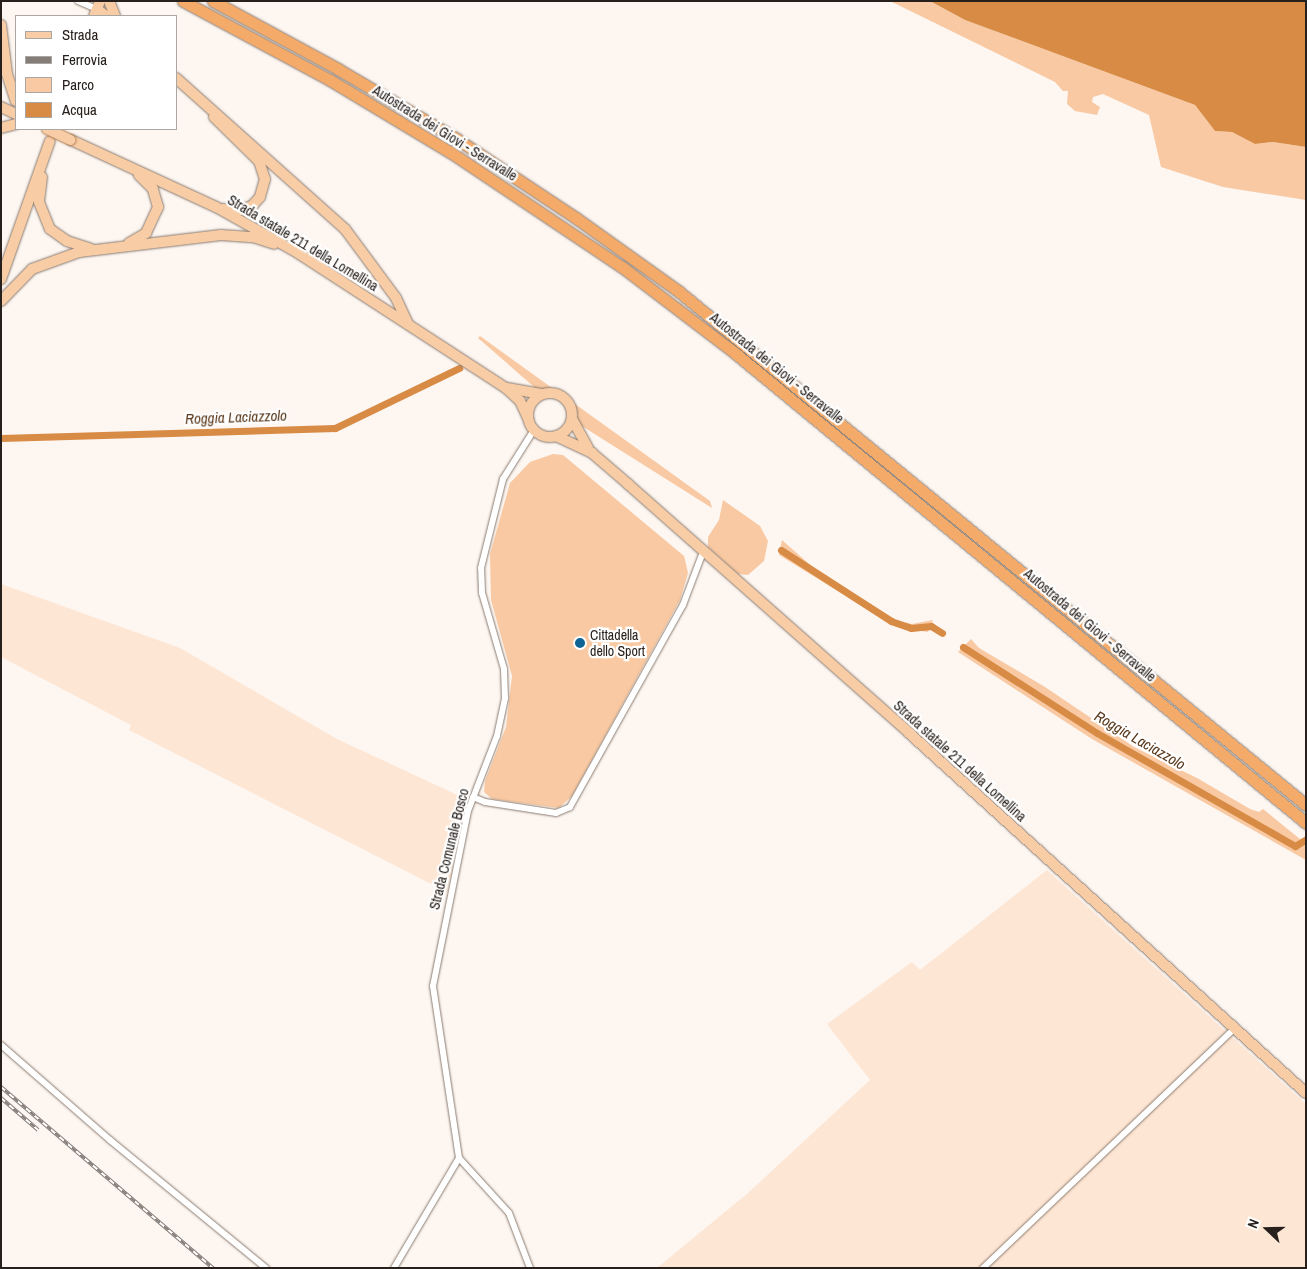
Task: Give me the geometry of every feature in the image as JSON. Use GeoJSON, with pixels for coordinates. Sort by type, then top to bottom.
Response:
{"type":"FeatureCollection","features":[{"type":"Feature","properties":{"kind":"highway","name":"Autostrada dei Giovi - Serravalle"},"geometry":{"type":"LineString","coordinates":[[183,1],[337,84],[442,147],[622,267],[736,354],[1306,823]]}},
{"type":"Feature","properties":{"kind":"highway","name":"Autostrada dei Giovi - Serravalle"},"geometry":{"type":"LineString","coordinates":[[213,1],[338,69],[457,139],[670,284],[753,349],[1306,805]]}},
{"type":"Feature","properties":{"kind":"main road"},"geometry":{"type":"LineString","coordinates":[[109,1],[115,15]]}},
{"type":"Feature","properties":{"kind":"main road"},"geometry":{"type":"LineString","coordinates":[[1,25],[10,87],[15,99]]}},
{"type":"Feature","properties":{"kind":"main road"},"geometry":{"type":"LineString","coordinates":[[1,56],[3,42]]}},
{"type":"Feature","properties":{"kind":"main road"},"geometry":{"type":"LineString","coordinates":[[178,80],[345,228],[396,298],[408,324]]}},
{"type":"Feature","properties":{"kind":"main road"},"geometry":{"type":"LineString","coordinates":[[202,102],[259,161],[265,179],[260,197],[252,206],[238,210],[216,207]]}},
{"type":"Feature","properties":{"kind":"main road"},"geometry":{"type":"LineString","coordinates":[[1,107],[15,114]]}},
{"type":"Feature","properties":{"kind":"main road"},"geometry":{"type":"LineString","coordinates":[[1,128],[15,124]]}},
{"type":"Feature","properties":{"kind":"main road","name":"Strada statale 211 della Lomellina"},"geometry":{"type":"LineString","coordinates":[[49,130],[216,207],[298,253],[506,388],[520,401],[534,430],[542,435],[556,436],[592,453],[909,733],[1306,1093]]}},
{"type":"Feature","properties":{"kind":"main road"},"geometry":{"type":"LineString","coordinates":[[1,279],[50,141]]}},
{"type":"Feature","properties":{"kind":"main road"},"geometry":{"type":"LineString","coordinates":[[46,154],[39,202],[45,221],[66,241],[94,250]]}},
{"type":"Feature","properties":{"kind":"main road"},"geometry":{"type":"LineString","coordinates":[[117,160],[148,182],[158,207],[146,233],[121,247]]}},
{"type":"Feature","properties":{"kind":"main road"},"geometry":{"type":"LineString","coordinates":[[1,254],[26,208]]}},
{"type":"Feature","properties":{"kind":"main road"},"geometry":{"type":"LineString","coordinates":[[1,301],[19,279],[40,265],[62,256],[94,250],[236,235],[268,242],[298,253]]}},
{"type":"Feature","properties":{"kind":"main road","name":"Strada statale 211 della Lomellina"},"geometry":{"type":"LineString","coordinates":[[506,388],[543,394],[556,393],[565,398],[572,410],[572,419],[592,453]]}},
{"type":"Feature","properties":{"kind":"main road"},"geometry":{"type":"LineString","coordinates":[[528,418],[530,405],[543,394]]}},
{"type":"Feature","properties":{"kind":"main road"},"geometry":{"type":"LineString","coordinates":[[556,436],[565,432],[572,419]]}},
{"type":"Feature","properties":{"kind":"street"},"geometry":{"type":"LineString","coordinates":[[78,1],[97,9]]}},
{"type":"Feature","properties":{"kind":"street","name":"Strada Comunale Bosco"},"geometry":{"type":"LineString","coordinates":[[459,1158],[433,986],[473,797],[499,728],[506,683],[482,593],[481,568],[503,479],[534,430]]}},
{"type":"Feature","properties":{"kind":"street"},"geometry":{"type":"LineString","coordinates":[[473,797],[485,802],[556,813],[570,807],[683,605],[703,552]]}},
{"type":"Feature","properties":{"kind":"street"},"geometry":{"type":"LineString","coordinates":[[983,1268],[1234,1029]]}},
{"type":"Feature","properties":{"kind":"street"},"geometry":{"type":"LineString","coordinates":[[1,1046],[110,1140],[266,1268]]}},
{"type":"Feature","properties":{"kind":"street"},"geometry":{"type":"LineString","coordinates":[[394,1268],[459,1158],[509,1213],[530,1268]]}},
{"type":"Feature","properties":{"kind":"shaded area"},"geometry":{"type":"Polygon","coordinates":[[[1,584],[180,648],[337,739],[466,799],[447,892],[129,730],[131,725],[1,657],[1,584]]]}},
{"type":"Feature","properties":{"kind":"shaded area"},"geometry":{"type":"Polygon","coordinates":[[[1047,870],[1306,1104],[1306,1268],[657,1268],[748,1193],[870,1080],[827,1024],[912,962],[920,970],[1047,870]]]}},
{"type":"Feature","properties":{"kind":"green space"},"geometry":{"type":"Polygon","coordinates":[[[890,1],[930,1],[965,20],[1195,105],[1215,131],[1232,132],[1255,144],[1273,142],[1306,147],[1306,200],[1223,187],[1161,167],[1149,115],[1103,94],[1093,97],[1092,102],[1100,107],[1097,115],[1075,111],[1067,104],[1068,91],[1063,91],[1055,82],[890,1]]]}},
{"type":"Feature","properties":{"kind":"green space"},"geometry":{"type":"Polygon","coordinates":[[[480,336],[552,388],[540,392],[478,338],[480,336]]]}},
{"type":"Feature","properties":{"kind":"green space"},"geometry":{"type":"Polygon","coordinates":[[[575,404],[710,501],[712,508],[574,421],[575,404]]]}},
{"type":"Feature","properties":{"kind":"green space","name":"Cittadella dello Sport"},"geometry":{"type":"Polygon","coordinates":[[[553,454],[563,455],[684,556],[688,573],[680,600],[572,796],[559,808],[492,799],[484,792],[485,781],[506,727],[512,676],[491,600],[490,554],[510,483],[530,462],[553,454]]]}},
{"type":"Feature","properties":{"kind":"green space"},"geometry":{"type":"Polygon","coordinates":[[[723,500],[760,526],[768,541],[764,561],[748,575],[738,574],[708,547],[708,537],[719,520],[723,500]]]}},
{"type":"Feature","properties":{"kind":"green space"},"geometry":{"type":"Polygon","coordinates":[[[782,540],[817,571],[898,621],[912,624],[933,620],[928,632],[896,627],[779,555],[782,540]]]}},
{"type":"Feature","properties":{"kind":"green space"},"geometry":{"type":"Polygon","coordinates":[[[971,639],[979,648],[1045,687],[1134,747],[1197,778],[1250,809],[1259,812],[1263,809],[1306,844],[1306,860],[1092,739],[958,652],[971,639]]]}},
{"type":"Feature","properties":{"kind":"water"},"geometry":{"type":"Polygon","coordinates":[[[930,1],[1306,1],[1306,147],[1273,142],[1255,144],[1232,132],[1215,131],[1195,105],[965,20],[930,1]]]}},
{"type":"Feature","properties":{"kind":"waterway","name":"Roggia Laciazzolo"},"geometry":{"type":"LineString","coordinates":[[1,438],[335,428],[459,368]]}},
{"type":"Feature","properties":{"kind":"waterway","name":"Roggia Laciazzolo"},"geometry":{"type":"LineString","coordinates":[[781,550],[891,621],[911,628],[931,626],[942,633]]}},
{"type":"Feature","properties":{"kind":"waterway","name":"Roggia Laciazzolo"},"geometry":{"type":"LineString","coordinates":[[963,647],[1097,733],[1295,846],[1306,839]]}},
{"type":"Feature","properties":{"kind":"railway"},"geometry":{"type":"LineString","coordinates":[[1,1087],[213,1268]]}},
{"type":"Feature","properties":{"kind":"railway"},"geometry":{"type":"LineString","coordinates":[[1,1098],[38,1130]]}},
{"type":"Feature","properties":{"kind":"place","name":"Cittadella dello Sport"},"geometry":{"type":"Point","coordinates":[580,643]}}]}
